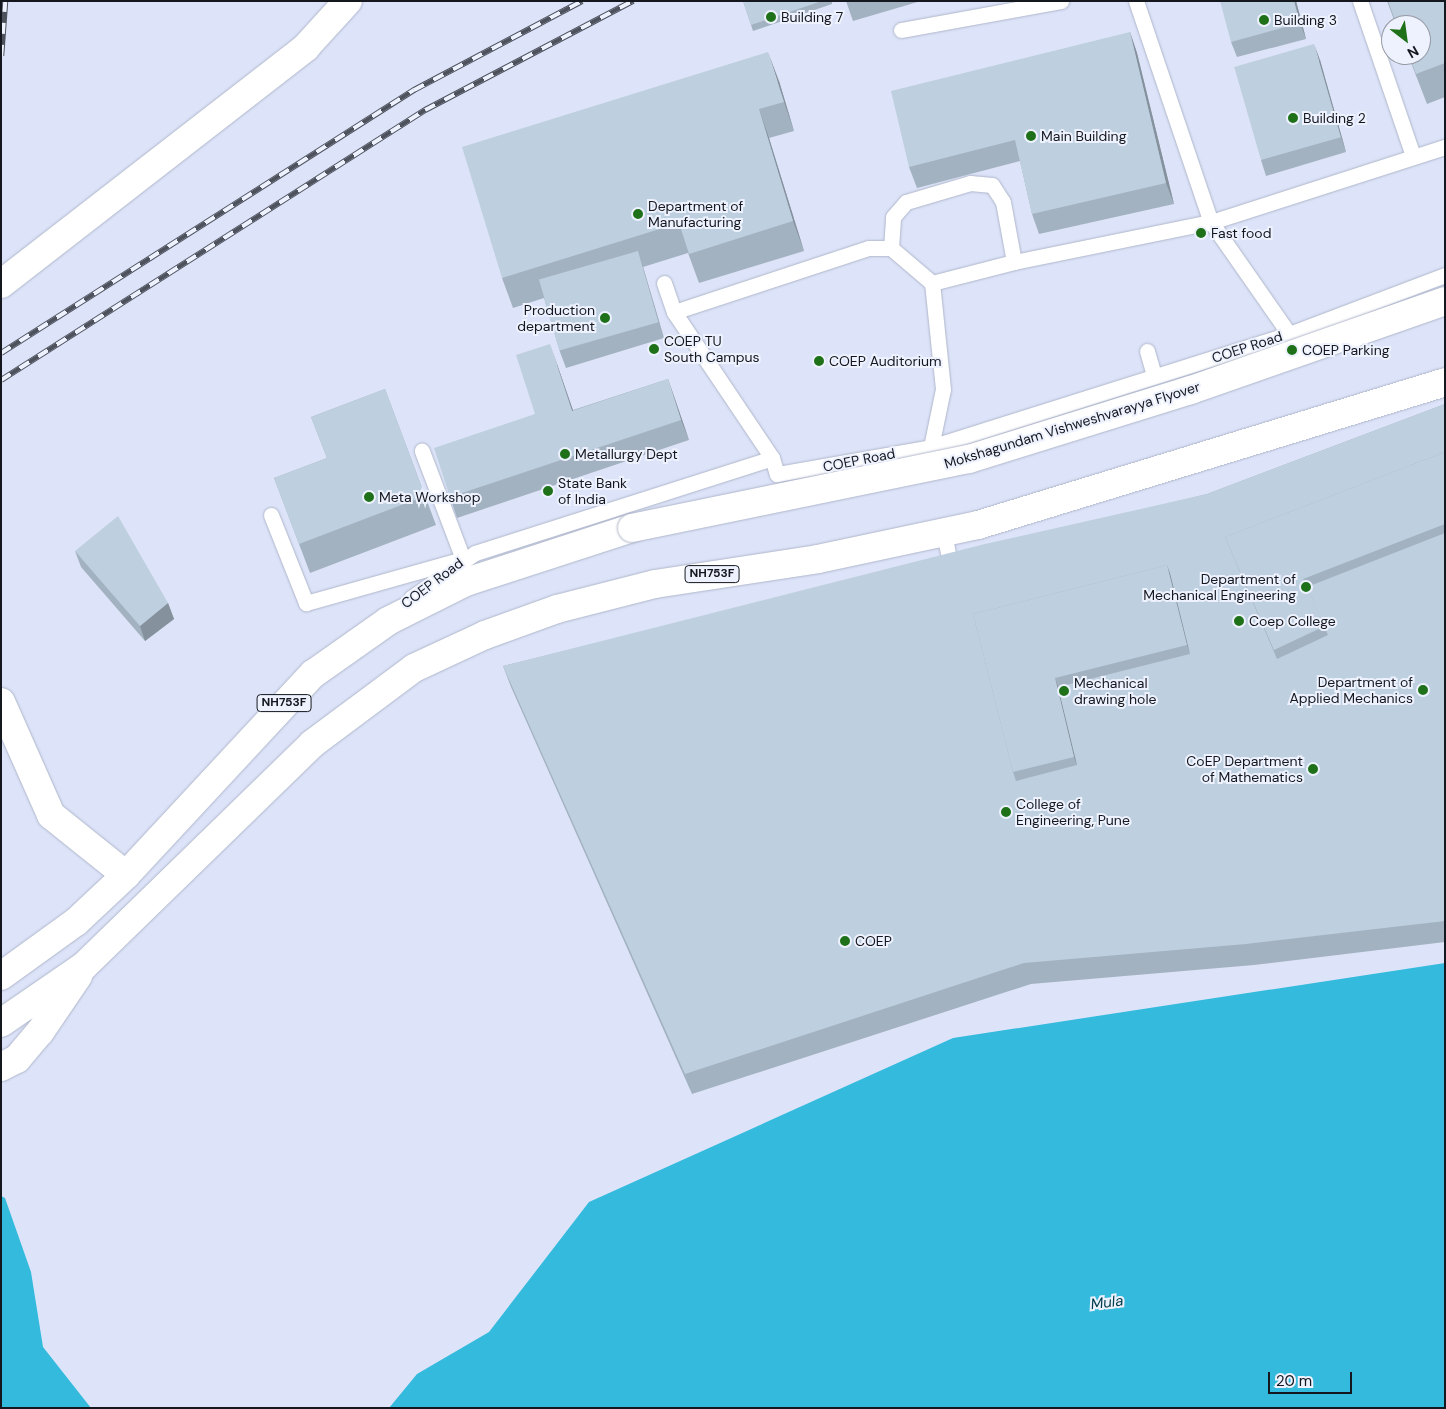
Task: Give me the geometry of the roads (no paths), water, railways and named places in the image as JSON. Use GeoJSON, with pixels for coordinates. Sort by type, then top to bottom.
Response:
{"type":"FeatureCollection","features":[{"type":"Feature","properties":{"kind":"main road"},"geometry":{"type":"LineString","coordinates":[[1,284],[306,47],[348,1]]}},
{"type":"Feature","properties":{"kind":"main road","name":"Mokshagundam Vishweshvarayya Flyover"},"geometry":{"type":"LineString","coordinates":[[313,674],[388,621],[466,582],[632,528],[969,459],[1191,390],[1445,301]]}},
{"type":"Feature","properties":{"kind":"main road","name":"NH753F"},"geometry":{"type":"LineString","coordinates":[[1,1023],[84,966],[312,744],[414,668],[485,635],[557,609],[655,584],[818,559],[944,532],[1054,503],[1445,382]]}},
{"type":"Feature","properties":{"kind":"main road","name":"NH753F"},"geometry":{"type":"LineString","coordinates":[[1,976],[76,922],[126,875],[313,674]]}},
{"type":"Feature","properties":{"kind":"main road"},"geometry":{"type":"LineString","coordinates":[[1,702],[51,814],[126,875]]}},
{"type":"Feature","properties":{"kind":"main road","name":"NH753F"},"geometry":{"type":"LineString","coordinates":[[9,1063],[62,1003],[84,966]]}},
{"type":"Feature","properties":{"kind":"lane"},"geometry":{"type":"LineString","coordinates":[[902,30],[1061,1]]}},
{"type":"Feature","properties":{"kind":"lane"},"geometry":{"type":"LineString","coordinates":[[1136,1],[1211,222],[1289,334]]}},
{"type":"Feature","properties":{"kind":"lane"},"geometry":{"type":"LineString","coordinates":[[1360,1],[1413,156]]}},
{"type":"Feature","properties":{"kind":"lane"},"geometry":{"type":"LineString","coordinates":[[932,283],[1014,262],[1211,222],[1445,147]]}},
{"type":"Feature","properties":{"kind":"lane"},"geometry":{"type":"LineString","coordinates":[[891,248],[893,217],[906,202],[970,183],[992,185],[1003,202],[1014,262]]}},
{"type":"Feature","properties":{"kind":"lane"},"geometry":{"type":"LineString","coordinates":[[674,312],[869,248],[891,248],[932,283],[943,388],[932,447]]}},
{"type":"Feature","properties":{"kind":"lane","name":"COEP Road"},"geometry":{"type":"LineString","coordinates":[[313,674],[463,558],[772,458],[777,474],[932,447],[1289,334],[1445,274]]}},
{"type":"Feature","properties":{"kind":"lane"},"geometry":{"type":"LineString","coordinates":[[664,283],[674,312],[772,458]]}},
{"type":"Feature","properties":{"kind":"lane"},"geometry":{"type":"LineString","coordinates":[[1147,351],[1154,376]]}},
{"type":"Feature","properties":{"kind":"lane"},"geometry":{"type":"LineString","coordinates":[[272,515],[306,603],[463,558],[422,451]]}},
{"type":"Feature","properties":{"kind":"lane"},"geometry":{"type":"LineString","coordinates":[[944,532],[955,590]]}},
{"type":"Feature","properties":{"kind":"water","name":"Mula"},"geometry":{"type":"Polygon","coordinates":[[[1445,963],[1445,1408],[389,1408],[417,1374],[489,1332],[589,1202],[953,1038],[1445,963]]]}},
{"type":"Feature","properties":{"kind":"water"},"geometry":{"type":"Polygon","coordinates":[[[1,1196],[5,1198],[31,1272],[43,1347],[91,1408],[1,1408],[1,1196]]]}},
{"type":"Feature","properties":{"kind":"railway"},"geometry":{"type":"LineString","coordinates":[[1,56],[5,1]]}},
{"type":"Feature","properties":{"kind":"railway"},"geometry":{"type":"LineString","coordinates":[[1,353],[414,90],[582,1]]}},
{"type":"Feature","properties":{"kind":"railway"},"geometry":{"type":"LineString","coordinates":[[1,380],[425,110],[633,1]]}},
{"type":"Feature","properties":{"kind":"place","name":"Building 7"},"geometry":{"type":"Point","coordinates":[771,17]}},
{"type":"Feature","properties":{"kind":"place","name":"Building 3"},"geometry":{"type":"Point","coordinates":[1264,20]}},
{"type":"Feature","properties":{"kind":"place","name":"Building 2"},"geometry":{"type":"Point","coordinates":[1293,118]}},
{"type":"Feature","properties":{"kind":"place","name":"Main Building"},"geometry":{"type":"Point","coordinates":[1031,136]}},
{"type":"Feature","properties":{"kind":"place","name":"Department of Manufacturing"},"geometry":{"type":"Point","coordinates":[638,214]}},
{"type":"Feature","properties":{"kind":"place","name":"Fast food"},"geometry":{"type":"Point","coordinates":[1201,233]}},
{"type":"Feature","properties":{"kind":"place","name":"Production department"},"geometry":{"type":"Point","coordinates":[605,318]}},
{"type":"Feature","properties":{"kind":"place","name":"COEP TU South Campus"},"geometry":{"type":"Point","coordinates":[654,349]}},
{"type":"Feature","properties":{"kind":"place","name":"COEP Parking"},"geometry":{"type":"Point","coordinates":[1292,350]}},
{"type":"Feature","properties":{"kind":"place","name":"COEP Auditorium"},"geometry":{"type":"Point","coordinates":[819,361]}},
{"type":"Feature","properties":{"kind":"place","name":"Metallurgy Dept"},"geometry":{"type":"Point","coordinates":[565,454]}},
{"type":"Feature","properties":{"kind":"place","name":"State Bank of India"},"geometry":{"type":"Point","coordinates":[548,491]}},
{"type":"Feature","properties":{"kind":"place","name":"Meta Workshop"},"geometry":{"type":"Point","coordinates":[369,497]}},
{"type":"Feature","properties":{"kind":"place","name":"Department of Mechanical Engineering"},"geometry":{"type":"Point","coordinates":[1306,587]}},
{"type":"Feature","properties":{"kind":"place","name":"Coep College"},"geometry":{"type":"Point","coordinates":[1239,621]}},
{"type":"Feature","properties":{"kind":"place","name":"Department of Applied Mechanics"},"geometry":{"type":"Point","coordinates":[1423,690]}},
{"type":"Feature","properties":{"kind":"place","name":"Mechanical drawing hole"},"geometry":{"type":"Point","coordinates":[1064,691]}},
{"type":"Feature","properties":{"kind":"place","name":"CoEP Department of Mathematics"},"geometry":{"type":"Point","coordinates":[1313,769]}},
{"type":"Feature","properties":{"kind":"place","name":"College of Engineering, Pune"},"geometry":{"type":"Point","coordinates":[1006,812]}},
{"type":"Feature","properties":{"kind":"place","name":"COEP"},"geometry":{"type":"Point","coordinates":[845,941]}}]}
